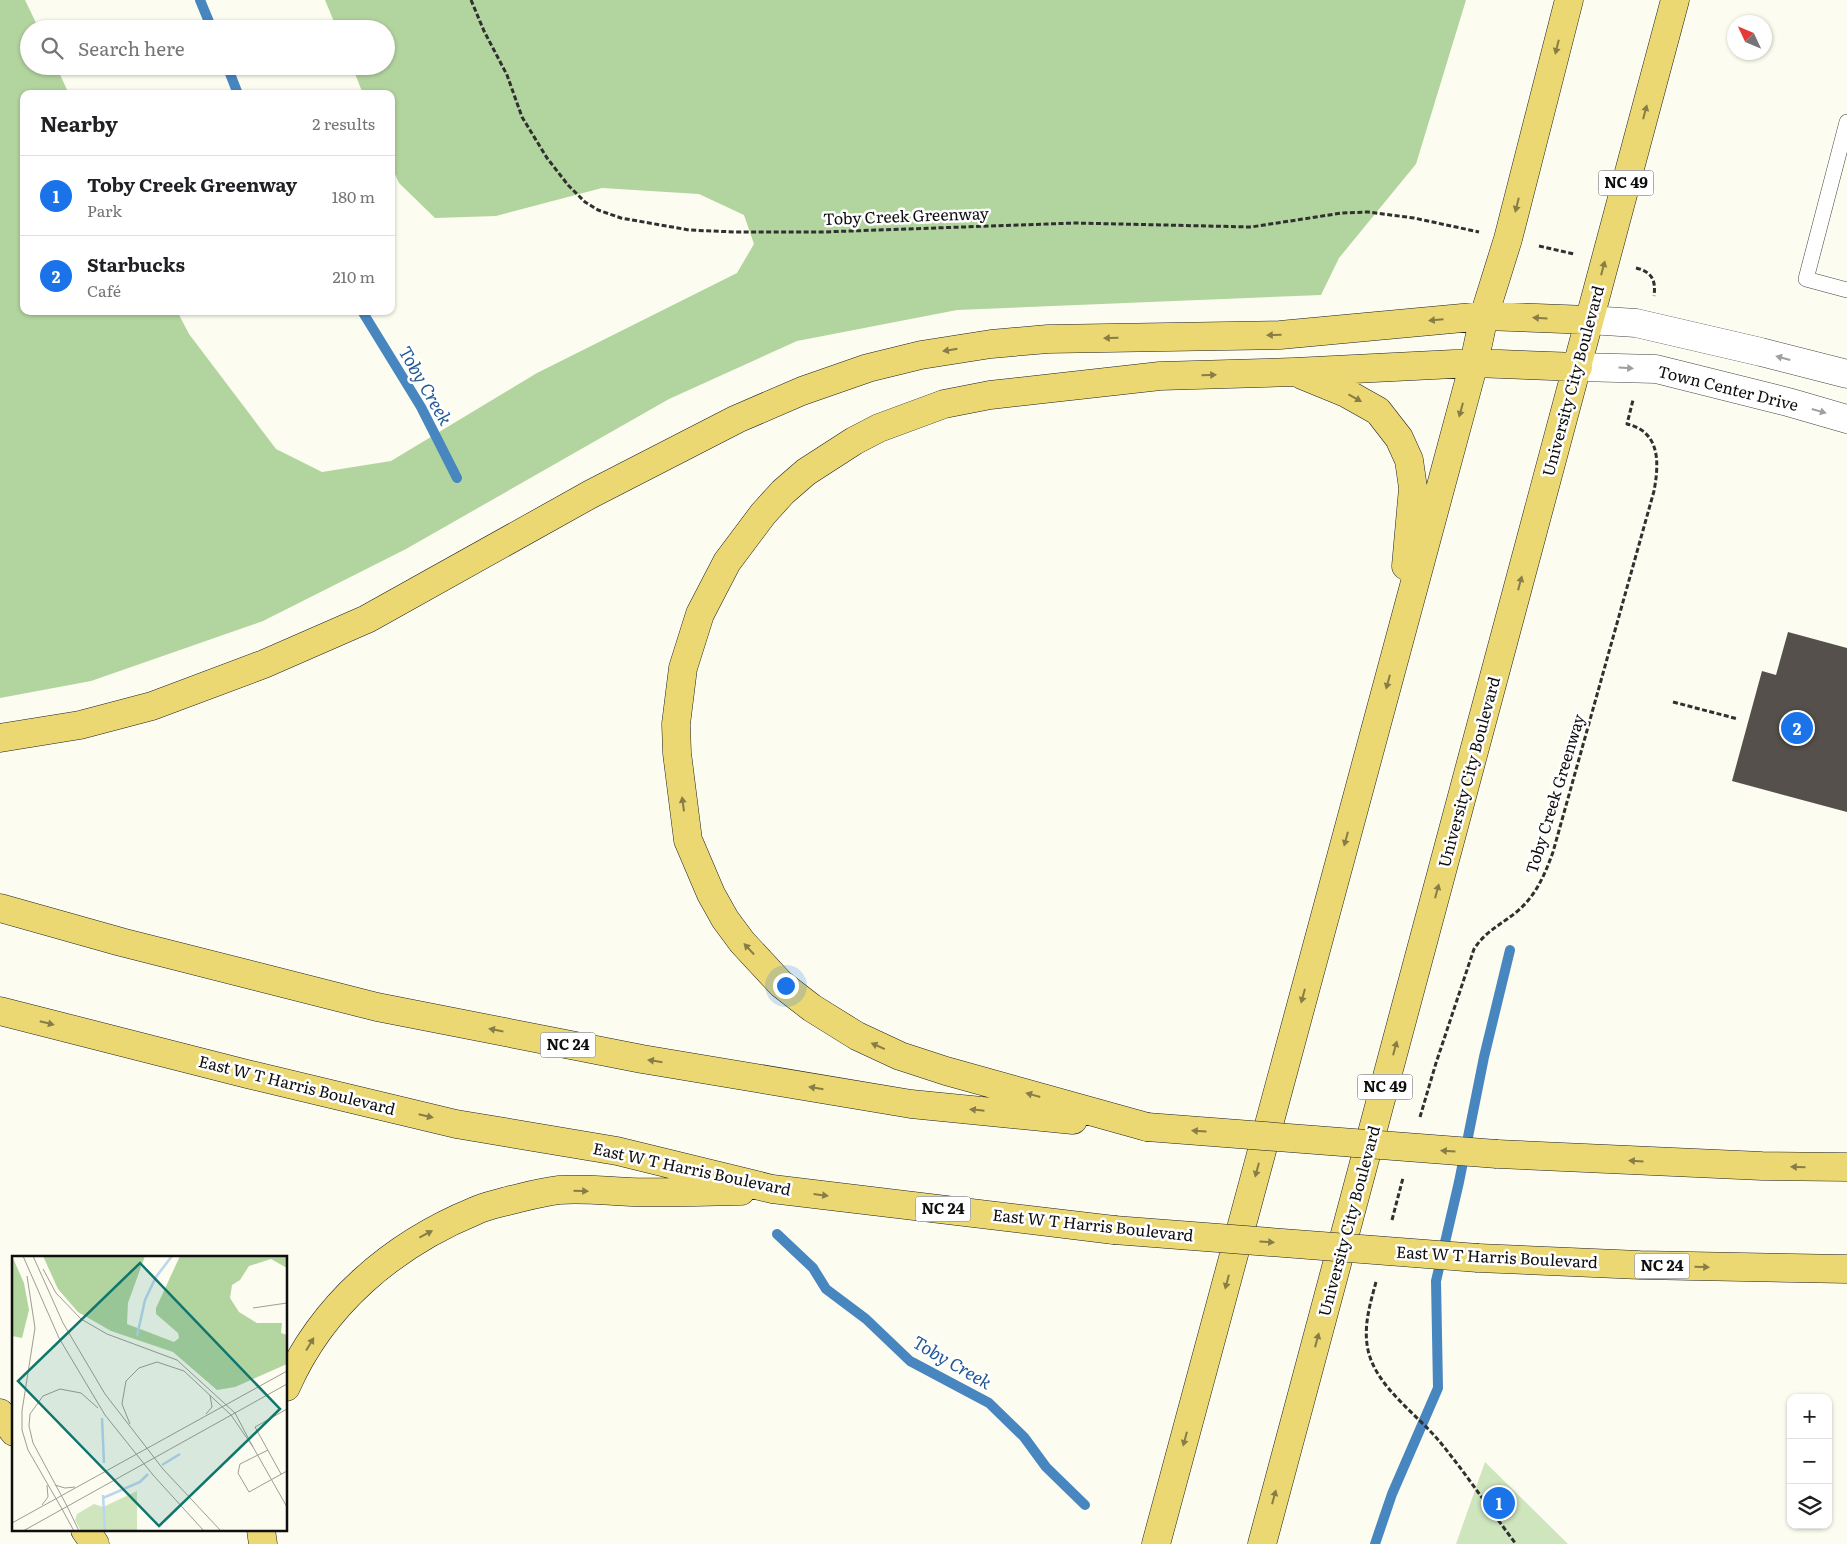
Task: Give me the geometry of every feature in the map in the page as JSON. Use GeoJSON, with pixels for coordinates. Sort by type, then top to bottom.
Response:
{"type":"FeatureCollection","features":[{"type":"Feature","properties":{"kind":"main road"},"geometry":{"type":"LineString","coordinates":[[1156,1544],[1474,363],[1484,316],[1508,239],[1569,0]]}},
{"type":"Feature","properties":{"kind":"main road","name":"University City Boulevard"},"geometry":{"type":"LineString","coordinates":[[1262,1544],[1676,0]]}},
{"type":"Feature","properties":{"kind":"main road"},"geometry":{"type":"LineString","coordinates":[[0,738],[80,725],[152,706],[264,664],[367,619],[591,494],[737,419],[802,391],[868,368],[921,355],[991,344],[1048,339],[1280,334],[1484,316],[1589,320]]}},
{"type":"Feature","properties":{"kind":"main road"},"geometry":{"type":"LineString","coordinates":[[1147,1127],[946,1071],[900,1056],[857,1036],[812,1008],[782,984],[742,942],[711,894],[688,840],[677,753],[676,724],[683,668],[700,614],[727,562],[762,514],[806,472],[854,441],[880,428],[944,404],[990,395],[1160,376],[1294,372],[1474,363],[1578,366]]}},
{"type":"Feature","properties":{"kind":"main road"},"geometry":{"type":"LineString","coordinates":[[1294,372],[1346,393],[1378,410],[1399,438],[1409,460],[1413,488],[1400,635]]}},
{"type":"Feature","properties":{"kind":"main road","name":"NC 24"},"geometry":{"type":"LineString","coordinates":[[0,908],[130,944],[377,1007],[642,1059],[911,1104],[1147,1127],[1497,1154],[1762,1166],[1847,1167]]}},
{"type":"Feature","properties":{"kind":"main road","name":"East W T Harris Boulevard"},"geometry":{"type":"LineString","coordinates":[[0,1011],[247,1074],[456,1124],[617,1151],[772,1189],[1114,1230],[1478,1258],[1640,1265],[1847,1269]]}},
{"type":"Feature","properties":{"kind":"main road"},"geometry":{"type":"LineString","coordinates":[[288,1382],[322,1323],[355,1287],[400,1250],[424,1235],[476,1210],[560,1190],[676,1193],[772,1189]]}},
{"type":"Feature","properties":{"kind":"main road"},"geometry":{"type":"LineString","coordinates":[[0,1413],[12,1429]]}},
{"type":"Feature","properties":{"kind":"main road"},"geometry":{"type":"LineString","coordinates":[[86,1532],[95,1544]]}},
{"type":"Feature","properties":{"kind":"street"},"geometry":{"type":"LineString","coordinates":[[1589,320],[1636,323],[1847,374]]}},
{"type":"Feature","properties":{"kind":"street","name":"Town Center Drive"},"geometry":{"type":"LineString","coordinates":[[1578,366],[1656,369],[1847,419]]}},
{"type":"Feature","properties":{"kind":"lane"},"geometry":{"type":"LineString","coordinates":[[1847,122],[1806,279],[1847,290]]}},
{"type":"Feature","properties":{"kind":"path","name":"Toby Creek Greenway"},"geometry":{"type":"LineString","coordinates":[[471,0],[484,31],[507,74],[522,116],[547,158],[568,185],[585,202],[598,210],[621,218],[689,230],[823,232],[1075,223],[1251,226],[1342,213],[1368,212],[1408,217],[1464,228]]}},
{"type":"Feature","properties":{"kind":"path"},"geometry":{"type":"LineString","coordinates":[[1549,248],[1569,253]]}},
{"type":"Feature","properties":{"kind":"path"},"geometry":{"type":"LineString","coordinates":[[1642,269],[1653,277],[1655,285],[1654,295]]}},
{"type":"Feature","properties":{"kind":"path","name":"Toby Creek Greenway"},"geometry":{"type":"LineString","coordinates":[[1419,1121],[1474,949],[1481,937],[1519,909],[1538,889],[1553,852],[1654,491],[1658,466],[1654,445],[1641,430],[1628,424],[1633,399]]}},
{"type":"Feature","properties":{"kind":"path"},"geometry":{"type":"LineString","coordinates":[[1673,702],[1738,719]]}},
{"type":"Feature","properties":{"kind":"path"},"geometry":{"type":"LineString","coordinates":[[1391,1222],[1404,1175]]}},
{"type":"Feature","properties":{"kind":"path"},"geometry":{"type":"LineString","coordinates":[[1376,1279],[1366,1330],[1368,1349],[1373,1365],[1386,1384],[1439,1441],[1516,1544]]}},
{"type":"Feature","properties":{"kind":"green space"},"geometry":{"type":"Polygon","coordinates":[[[0,0],[25,0],[35,20],[20,20],[20,75],[60,75],[67,90],[20,90],[20,315],[179,315],[189,334],[276,449],[322,472],[391,461],[537,373],[737,273],[754,244],[744,215],[699,194],[602,188],[496,216],[435,218],[399,183],[395,174],[395,90],[361,90],[356,75],[395,75],[395,20],[333,20],[325,0],[1466,0],[1416,164],[1339,258],[1321,295],[957,310],[797,341],[669,399],[406,549],[263,621],[91,681],[0,698],[0,0]]]}},
{"type":"Feature","properties":{"kind":"green space"},"geometry":{"type":"Polygon","coordinates":[[[1485,1462],[1568,1544],[1456,1544],[1485,1462]]]}},
{"type":"Feature","properties":{"kind":"building"},"geometry":{"type":"Polygon","coordinates":[[[1788,632],[1847,648],[1847,812],[1732,781],[1762,671],[1776,675],[1788,632]]]}},
{"type":"Feature","properties":{"kind":"waterway","name":"Toby Creek"},"geometry":{"type":"LineString","coordinates":[[200,0],[208,20]]}},
{"type":"Feature","properties":{"kind":"waterway","name":"Toby Creek"},"geometry":{"type":"LineString","coordinates":[[231,75],[236,90]]}},
{"type":"Feature","properties":{"kind":"waterway","name":"Toby Creek"},"geometry":{"type":"LineString","coordinates":[[364,315],[421,407],[457,478]]}},
{"type":"Feature","properties":{"kind":"waterway"},"geometry":{"type":"LineString","coordinates":[[1375,1544],[1392,1494],[1438,1388],[1436,1281],[1459,1182],[1484,1057],[1510,950]]}},
{"type":"Feature","properties":{"kind":"waterway","name":"Toby Creek"},"geometry":{"type":"LineString","coordinates":[[777,1234],[813,1268],[826,1289],[866,1319],[910,1361],[989,1403],[1024,1437],[1046,1467],[1085,1505]]}},
{"type":"Feature","properties":{"kind":"place","name":"Starbucks"},"geometry":{"type":"Point","coordinates":[1797,728]}},
{"type":"Feature","properties":{"kind":"place","name":"Toby Creek Greenway"},"geometry":{"type":"Point","coordinates":[1499,1503]}}]}
